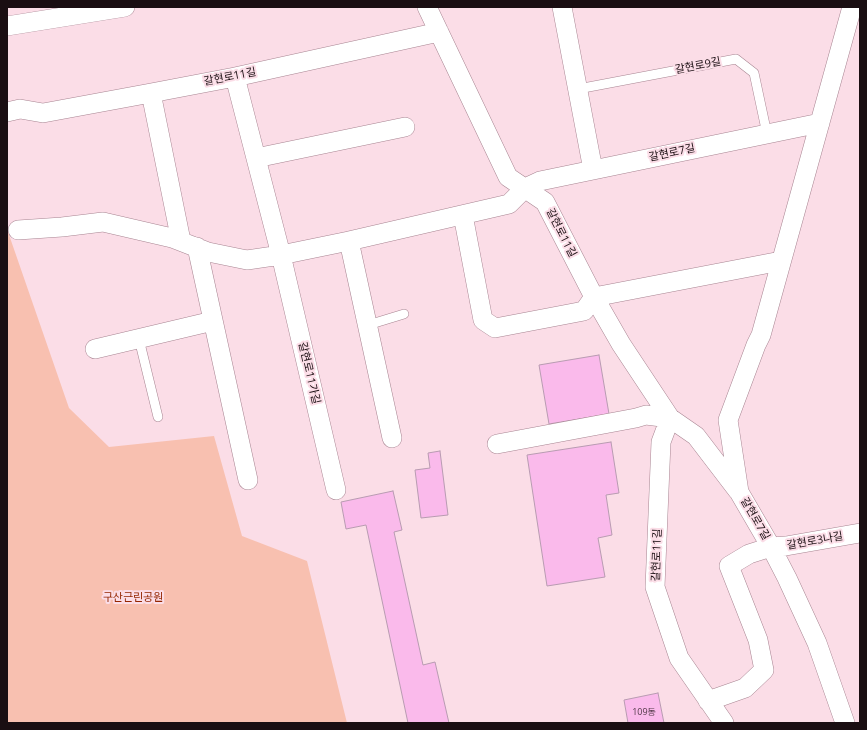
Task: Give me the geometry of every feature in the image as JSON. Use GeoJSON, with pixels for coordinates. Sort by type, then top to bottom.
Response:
{"type":"FeatureCollection","features":[{"type":"Feature","properties":{"kind":"street"},"geometry":{"type":"LineString","coordinates":[[7,26],[125,7]]}},
{"type":"Feature","properties":{"kind":"street","name":"갈현로11길"},"geometry":{"type":"LineString","coordinates":[[427,7],[508,177],[545,202],[594,297],[621,344],[670,418],[696,436],[739,492]]}},
{"type":"Feature","properties":{"kind":"street","name":"갈현로7길"},"geometry":{"type":"LineString","coordinates":[[845,723],[817,642],[771,547],[739,492],[728,420],[761,335],[852,7]]}},
{"type":"Feature","properties":{"kind":"street"},"geometry":{"type":"LineString","coordinates":[[567,8],[578,90],[593,170]]}},
{"type":"Feature","properties":{"kind":"street","name":"갈현로11길"},"geometry":{"type":"LineString","coordinates":[[13,110],[43,112],[151,93],[236,77],[439,32]]}},
{"type":"Feature","properties":{"kind":"street","name":"갈현로11가길"},"geometry":{"type":"LineString","coordinates":[[236,77],[281,255],[336,490]]}},
{"type":"Feature","properties":{"kind":"street"},"geometry":{"type":"LineString","coordinates":[[151,93],[189,244],[213,321],[248,480]]}},
{"type":"Feature","properties":{"kind":"street","name":"갈현로7길"},"geometry":{"type":"LineString","coordinates":[[525,188],[540,180],[820,123]]}},
{"type":"Feature","properties":{"kind":"street"},"geometry":{"type":"LineString","coordinates":[[256,158],[405,127]]}},
{"type":"Feature","properties":{"kind":"street"},"geometry":{"type":"LineString","coordinates":[[18,230],[102,222],[172,238],[208,252],[247,260],[281,255],[350,241],[509,204],[525,188]]}},
{"type":"Feature","properties":{"kind":"street"},"geometry":{"type":"LineString","coordinates":[[463,215],[483,320],[495,328],[584,312],[594,297],[781,261]]}},
{"type":"Feature","properties":{"kind":"street"},"geometry":{"type":"LineString","coordinates":[[350,241],[392,438]]}},
{"type":"Feature","properties":{"kind":"street"},"geometry":{"type":"LineString","coordinates":[[95,349],[213,321]]}},
{"type":"Feature","properties":{"kind":"street"},"geometry":{"type":"LineString","coordinates":[[497,444],[646,415],[670,418]]}},
{"type":"Feature","properties":{"kind":"street","name":"갈현로11길"},"geometry":{"type":"LineString","coordinates":[[670,418],[661,442],[655,587],[679,658],[724,723]]}},
{"type":"Feature","properties":{"kind":"street","name":"갈현로3나길"},"geometry":{"type":"LineString","coordinates":[[708,701],[745,688],[764,670],[758,640],[729,566],[749,554],[771,547],[786,546],[860,533]]}},
{"type":"Feature","properties":{"kind":"lane","name":"갈현로9길"},"geometry":{"type":"LineString","coordinates":[[578,90],[736,59],[754,74],[767,134]]}},
{"type":"Feature","properties":{"kind":"lane"},"geometry":{"type":"LineString","coordinates":[[368,325],[404,314]]}},
{"type":"Feature","properties":{"kind":"lane"},"geometry":{"type":"LineString","coordinates":[[139,339],[158,417]]}},
{"type":"Feature","properties":{"kind":"green space","name":"구산근린공원"},"geometry":{"type":"Polygon","coordinates":[[[7,229],[69,408],[109,447],[214,436],[242,536],[307,561],[347,723],[7,723],[7,229]]]}},
{"type":"Feature","properties":{"kind":"building"},"geometry":{"type":"Polygon","coordinates":[[[599,355],[609,414],[549,424],[539,365],[599,355]]]}},
{"type":"Feature","properties":{"kind":"building"},"geometry":{"type":"Polygon","coordinates":[[[611,442],[619,493],[606,495],[612,535],[598,538],[605,577],[547,586],[527,455],[611,442]]]}},
{"type":"Feature","properties":{"kind":"building"},"geometry":{"type":"Polygon","coordinates":[[[440,451],[448,515],[421,518],[415,470],[430,468],[428,453],[440,451]]]}},
{"type":"Feature","properties":{"kind":"building"},"geometry":{"type":"Polygon","coordinates":[[[393,491],[402,530],[394,532],[423,665],[435,662],[449,723],[408,723],[366,525],[346,529],[341,502],[393,491]]]}},
{"type":"Feature","properties":{"kind":"building"},"geometry":{"type":"Polygon","coordinates":[[[658,693],[664,723],[628,723],[624,700],[658,693]]]}}]}
